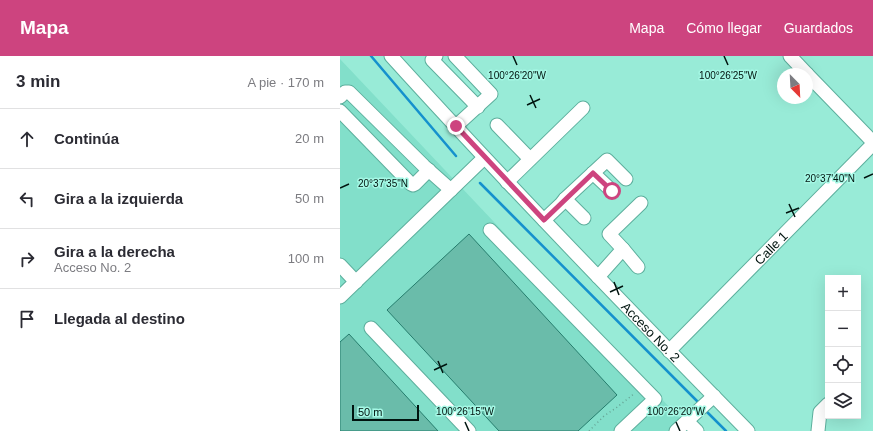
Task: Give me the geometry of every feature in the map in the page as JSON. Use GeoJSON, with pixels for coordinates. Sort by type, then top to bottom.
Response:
{"type":"FeatureCollection","features":[{"type":"Feature","properties":{"kind":"street","name":"Acceso No. 2"},"geometry":{"type":"LineString","coordinates":[[391,56],[484,158],[748,431]]}},
{"type":"Feature","properties":{"kind":"street"},"geometry":{"type":"LineString","coordinates":[[436,56],[432,60],[478,107]]}},
{"type":"Feature","properties":{"kind":"street"},"geometry":{"type":"LineString","coordinates":[[455,56],[491,94],[456,126]]}},
{"type":"Feature","properties":{"kind":"street"},"geometry":{"type":"LineString","coordinates":[[790,56],[801,68]]}},
{"type":"Feature","properties":{"kind":"street"},"geometry":{"type":"LineString","coordinates":[[813,80],[873,143]]}},
{"type":"Feature","properties":{"kind":"street"},"geometry":{"type":"LineString","coordinates":[[340,97],[345,92],[349,92],[429,170],[452,190]]}},
{"type":"Feature","properties":{"kind":"street"},"geometry":{"type":"LineString","coordinates":[[507,182],[583,108]]}},
{"type":"Feature","properties":{"kind":"street"},"geometry":{"type":"LineString","coordinates":[[340,112],[411,184],[415,184],[429,170]]}},
{"type":"Feature","properties":{"kind":"street"},"geometry":{"type":"LineString","coordinates":[[497,125],[530,159]]}},
{"type":"Feature","properties":{"kind":"street","name":"Calle 1"},"geometry":{"type":"LineString","coordinates":[[670,351],[873,143]]}},
{"type":"Feature","properties":{"kind":"street"},"geometry":{"type":"LineString","coordinates":[[340,297],[484,158]]}},
{"type":"Feature","properties":{"kind":"street"},"geometry":{"type":"LineString","coordinates":[[544,220],[607,160],[626,179]]}},
{"type":"Feature","properties":{"kind":"street"},"geometry":{"type":"LineString","coordinates":[[593,173],[612,191]]}},
{"type":"Feature","properties":{"kind":"street"},"geometry":{"type":"LineString","coordinates":[[565,199],[584,218]]}},
{"type":"Feature","properties":{"kind":"street"},"geometry":{"type":"LineString","coordinates":[[638,267],[609,234],[641,203]]}},
{"type":"Feature","properties":{"kind":"street"},"geometry":{"type":"LineString","coordinates":[[490,230],[655,399],[621,431]]}},
{"type":"Feature","properties":{"kind":"street"},"geometry":{"type":"LineString","coordinates":[[598,277],[623,250]]}},
{"type":"Feature","properties":{"kind":"street"},"geometry":{"type":"LineString","coordinates":[[340,265],[356,282]]}},
{"type":"Feature","properties":{"kind":"street"},"geometry":{"type":"LineString","coordinates":[[371,328],[469,431]]}},
{"type":"Feature","properties":{"kind":"street"},"geometry":{"type":"LineString","coordinates":[[676,431],[714,396]]}},
{"type":"Feature","properties":{"kind":"street"},"geometry":{"type":"LineString","coordinates":[[818,431],[820,412],[825,407]]}},
{"type":"Feature","properties":{"kind":"street"},"geometry":{"type":"LineString","coordinates":[[687,421],[697,431]]}},
{"type":"Feature","properties":{"kind":"path"},"geometry":{"type":"LineString","coordinates":[[589,431],[604,416],[635,393]]}},
{"type":"Feature","properties":{"kind":"shaded area"},"geometry":{"type":"Polygon","coordinates":[[[340,59],[494,222],[692,431],[340,431],[340,59]]]}},
{"type":"Feature","properties":{"kind":"building"},"geometry":{"type":"Polygon","coordinates":[[[469,234],[617,395],[578,431],[499,431],[387,310],[469,234]]]}},
{"type":"Feature","properties":{"kind":"building"},"geometry":{"type":"Polygon","coordinates":[[[349,334],[438,431],[340,431],[340,342],[349,334]]]}},
{"type":"Feature","properties":{"kind":"waterway"},"geometry":{"type":"LineString","coordinates":[[371,56],[456,156]]}},
{"type":"Feature","properties":{"kind":"waterway"},"geometry":{"type":"LineString","coordinates":[[480,183],[699,403]]}},
{"type":"Feature","properties":{"kind":"waterway"},"geometry":{"type":"LineString","coordinates":[[705,410],[726,431]]}},
{"type":"Feature","properties":{"kind":"route"},"geometry":{"type":"LineString","coordinates":[[456,126],[484,158],[544,220],[593,173],[612,191]]}}]}
